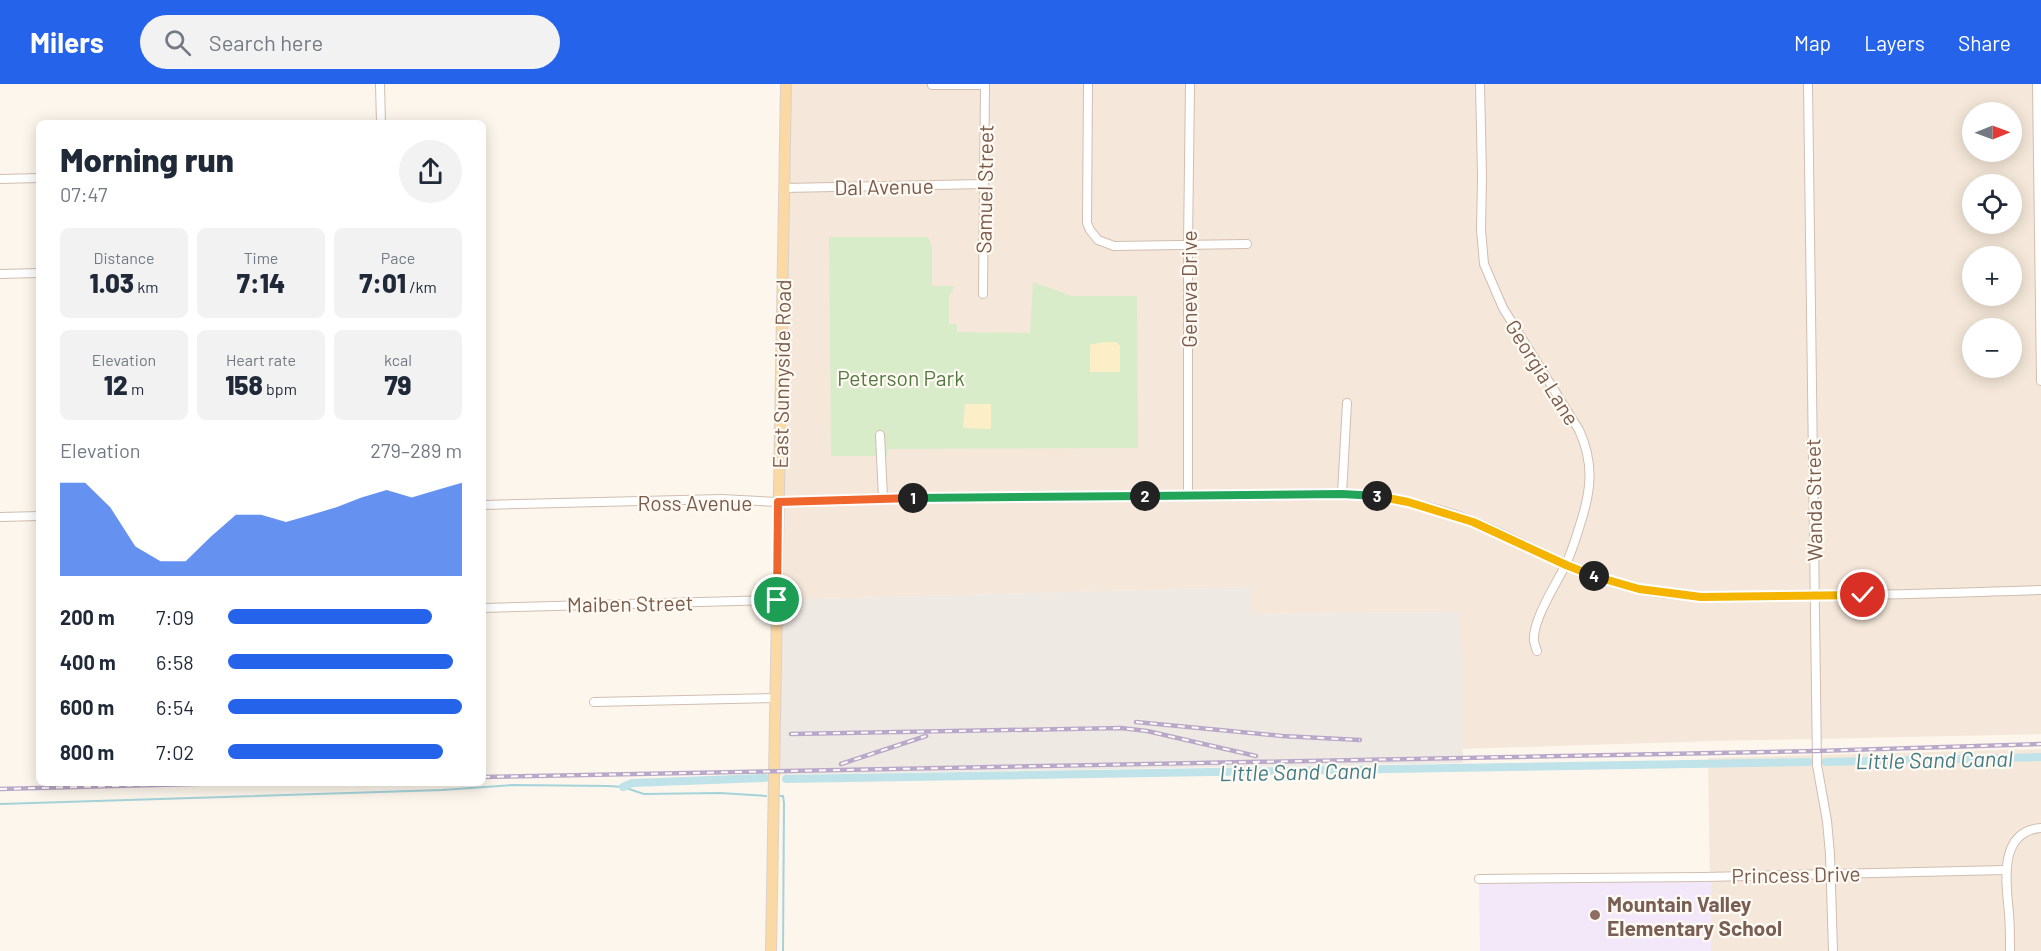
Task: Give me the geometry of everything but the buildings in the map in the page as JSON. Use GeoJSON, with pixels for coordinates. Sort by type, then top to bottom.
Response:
{"type":"FeatureCollection","features":[{"type":"Feature","properties":{"kind":"main road","name":"East Sunnyside Road"},"geometry":{"type":"LineString","coordinates":[[771,951],[786,84]]}},
{"type":"Feature","properties":{"kind":"street"},"geometry":{"type":"LineString","coordinates":[[380,84],[381,120]]}},
{"type":"Feature","properties":{"kind":"street"},"geometry":{"type":"LineString","coordinates":[[932,85],[986,84]]}},
{"type":"Feature","properties":{"kind":"street","name":"Samuel Street"},"geometry":{"type":"LineString","coordinates":[[983,294],[986,84]]}},
{"type":"Feature","properties":{"kind":"street"},"geometry":{"type":"LineString","coordinates":[[1088,84],[1087,222],[1098,240],[1114,246],[1246,244]]}},
{"type":"Feature","properties":{"kind":"street","name":"Geneva Drive"},"geometry":{"type":"LineString","coordinates":[[1188,494],[1190,84]]}},
{"type":"Feature","properties":{"kind":"street","name":"Georgia Lane"},"geometry":{"type":"LineString","coordinates":[[1480,84],[1481,230],[1485,264],[1503,308],[1579,430],[1587,447],[1590,488],[1587,505],[1566,565],[1536,625],[1533,639],[1537,651]]}},
{"type":"Feature","properties":{"kind":"street","name":"Wanda Street"},"geometry":{"type":"LineString","coordinates":[[1808,84],[1817,765],[1827,821],[1833,951]]}},
{"type":"Feature","properties":{"kind":"street"},"geometry":{"type":"LineString","coordinates":[[2037,84],[2041,381]]}},
{"type":"Feature","properties":{"kind":"street"},"geometry":{"type":"LineString","coordinates":[[0,179],[36,178]]}},
{"type":"Feature","properties":{"kind":"street","name":"Dal Avenue"},"geometry":{"type":"LineString","coordinates":[[784,188],[984,184]]}},
{"type":"Feature","properties":{"kind":"street"},"geometry":{"type":"LineString","coordinates":[[0,274],[36,273]]}},
{"type":"Feature","properties":{"kind":"street"},"geometry":{"type":"LineString","coordinates":[[1342,494],[1347,403]]}},
{"type":"Feature","properties":{"kind":"street"},"geometry":{"type":"LineString","coordinates":[[880,435],[882,498]]}},
{"type":"Feature","properties":{"kind":"street","name":"Ross Avenue"},"geometry":{"type":"LineString","coordinates":[[486,506],[722,500],[778,502],[882,498],[1104,498],[1188,494],[1382,496],[1473,522],[1566,565],[1613,582],[1672,594],[1701,597],[1814,596],[2041,590]]}},
{"type":"Feature","properties":{"kind":"street"},"geometry":{"type":"LineString","coordinates":[[0,517],[36,516]]}},
{"type":"Feature","properties":{"kind":"street","name":"Maiben Street"},"geometry":{"type":"LineString","coordinates":[[486,608],[777,600]]}},
{"type":"Feature","properties":{"kind":"street"},"geometry":{"type":"LineString","coordinates":[[594,702],[775,698]]}},
{"type":"Feature","properties":{"kind":"street"},"geometry":{"type":"LineString","coordinates":[[2010,951],[2005,870],[2011,850],[2023,833],[2041,828]]}},
{"type":"Feature","properties":{"kind":"street","name":"Princess Drive"},"geometry":{"type":"LineString","coordinates":[[1479,879],[1704,877],[2005,870]]}},
{"type":"Feature","properties":{"kind":"shaded area"},"geometry":{"type":"Polygon","coordinates":[[[786,84],[2041,84],[2041,734],[1461,749],[1459,612],[1251,614],[1251,587],[777,600],[786,84]]]}},
{"type":"Feature","properties":{"kind":"shaded area"},"geometry":{"type":"Polygon","coordinates":[[[1251,587],[1252,614],[1460,612],[1463,763],[774,775],[777,600],[1251,587]]]}},
{"type":"Feature","properties":{"kind":"shaded area"},"geometry":{"type":"Polygon","coordinates":[[[2041,749],[2041,951],[1711,951],[1708,758],[2041,749]]]}},
{"type":"Feature","properties":{"kind":"shaded area","name":"Mountain Valley Elementary School"},"geometry":{"type":"Polygon","coordinates":[[[1711,877],[1711,951],[1480,951],[1479,879],[1711,877]]]}},
{"type":"Feature","properties":{"kind":"green space","name":"Peterson Park"},"geometry":{"type":"Polygon","coordinates":[[[829,237],[928,237],[932,247],[932,286],[955,286],[949,297],[949,324],[957,324],[957,332],[1030,333],[1033,282],[1072,296],[1137,296],[1138,448],[888,449],[887,456],[831,456],[829,237]]]}},
{"type":"Feature","properties":{"kind":"sand"},"geometry":{"type":"Polygon","coordinates":[[[1117,342],[1120,346],[1120,372],[1090,372],[1090,345],[1117,342]]]}},
{"type":"Feature","properties":{"kind":"sand"},"geometry":{"type":"Polygon","coordinates":[[[965,404],[991,404],[991,429],[963,428],[965,404]]]}},
{"type":"Feature","properties":{"kind":"waterway","name":"Little Sand Canal"},"geometry":{"type":"LineString","coordinates":[[1826,762],[2041,757]]}},
{"type":"Feature","properties":{"kind":"waterway","name":"Little Sand Canal"},"geometry":{"type":"LineString","coordinates":[[786,779],[1809,762]]}},
{"type":"Feature","properties":{"kind":"waterway"},"geometry":{"type":"LineString","coordinates":[[623,787],[632,783],[765,778]]}},
{"type":"Feature","properties":{"kind":"waterway"},"geometry":{"type":"LineString","coordinates":[[0,804],[442,790],[513,785],[623,787],[644,794],[720,793],[766,796]]}},
{"type":"Feature","properties":{"kind":"waterway"},"geometry":{"type":"LineString","coordinates":[[780,796],[783,796],[784,803],[783,951]]}},
{"type":"Feature","properties":{"kind":"railway"},"geometry":{"type":"LineString","coordinates":[[1136,722],[1282,736],[1360,740]]}},
{"type":"Feature","properties":{"kind":"railway"},"geometry":{"type":"LineString","coordinates":[[791,734],[1121,728],[1147,731],[1256,756]]}},
{"type":"Feature","properties":{"kind":"railway"},"geometry":{"type":"LineString","coordinates":[[841,764],[926,736]]}},
{"type":"Feature","properties":{"kind":"railway"},"geometry":{"type":"LineString","coordinates":[[486,777],[1817,751],[2041,744]]}},
{"type":"Feature","properties":{"kind":"railway"},"geometry":{"type":"LineString","coordinates":[[0,789],[115,786]]}},
{"type":"Feature","properties":{"kind":"place","name":"Mountain Valley Elementary School"},"geometry":{"type":"Point","coordinates":[1595,915]}},
{"type":"Feature","properties":{"kind":"route"},"geometry":{"type":"LineString","coordinates":[[777,600],[778,502],[882,498],[1104,498],[1188,494],[1382,496],[1473,522],[1604,580],[1672,594],[1701,597],[1863,595]]}}]}
